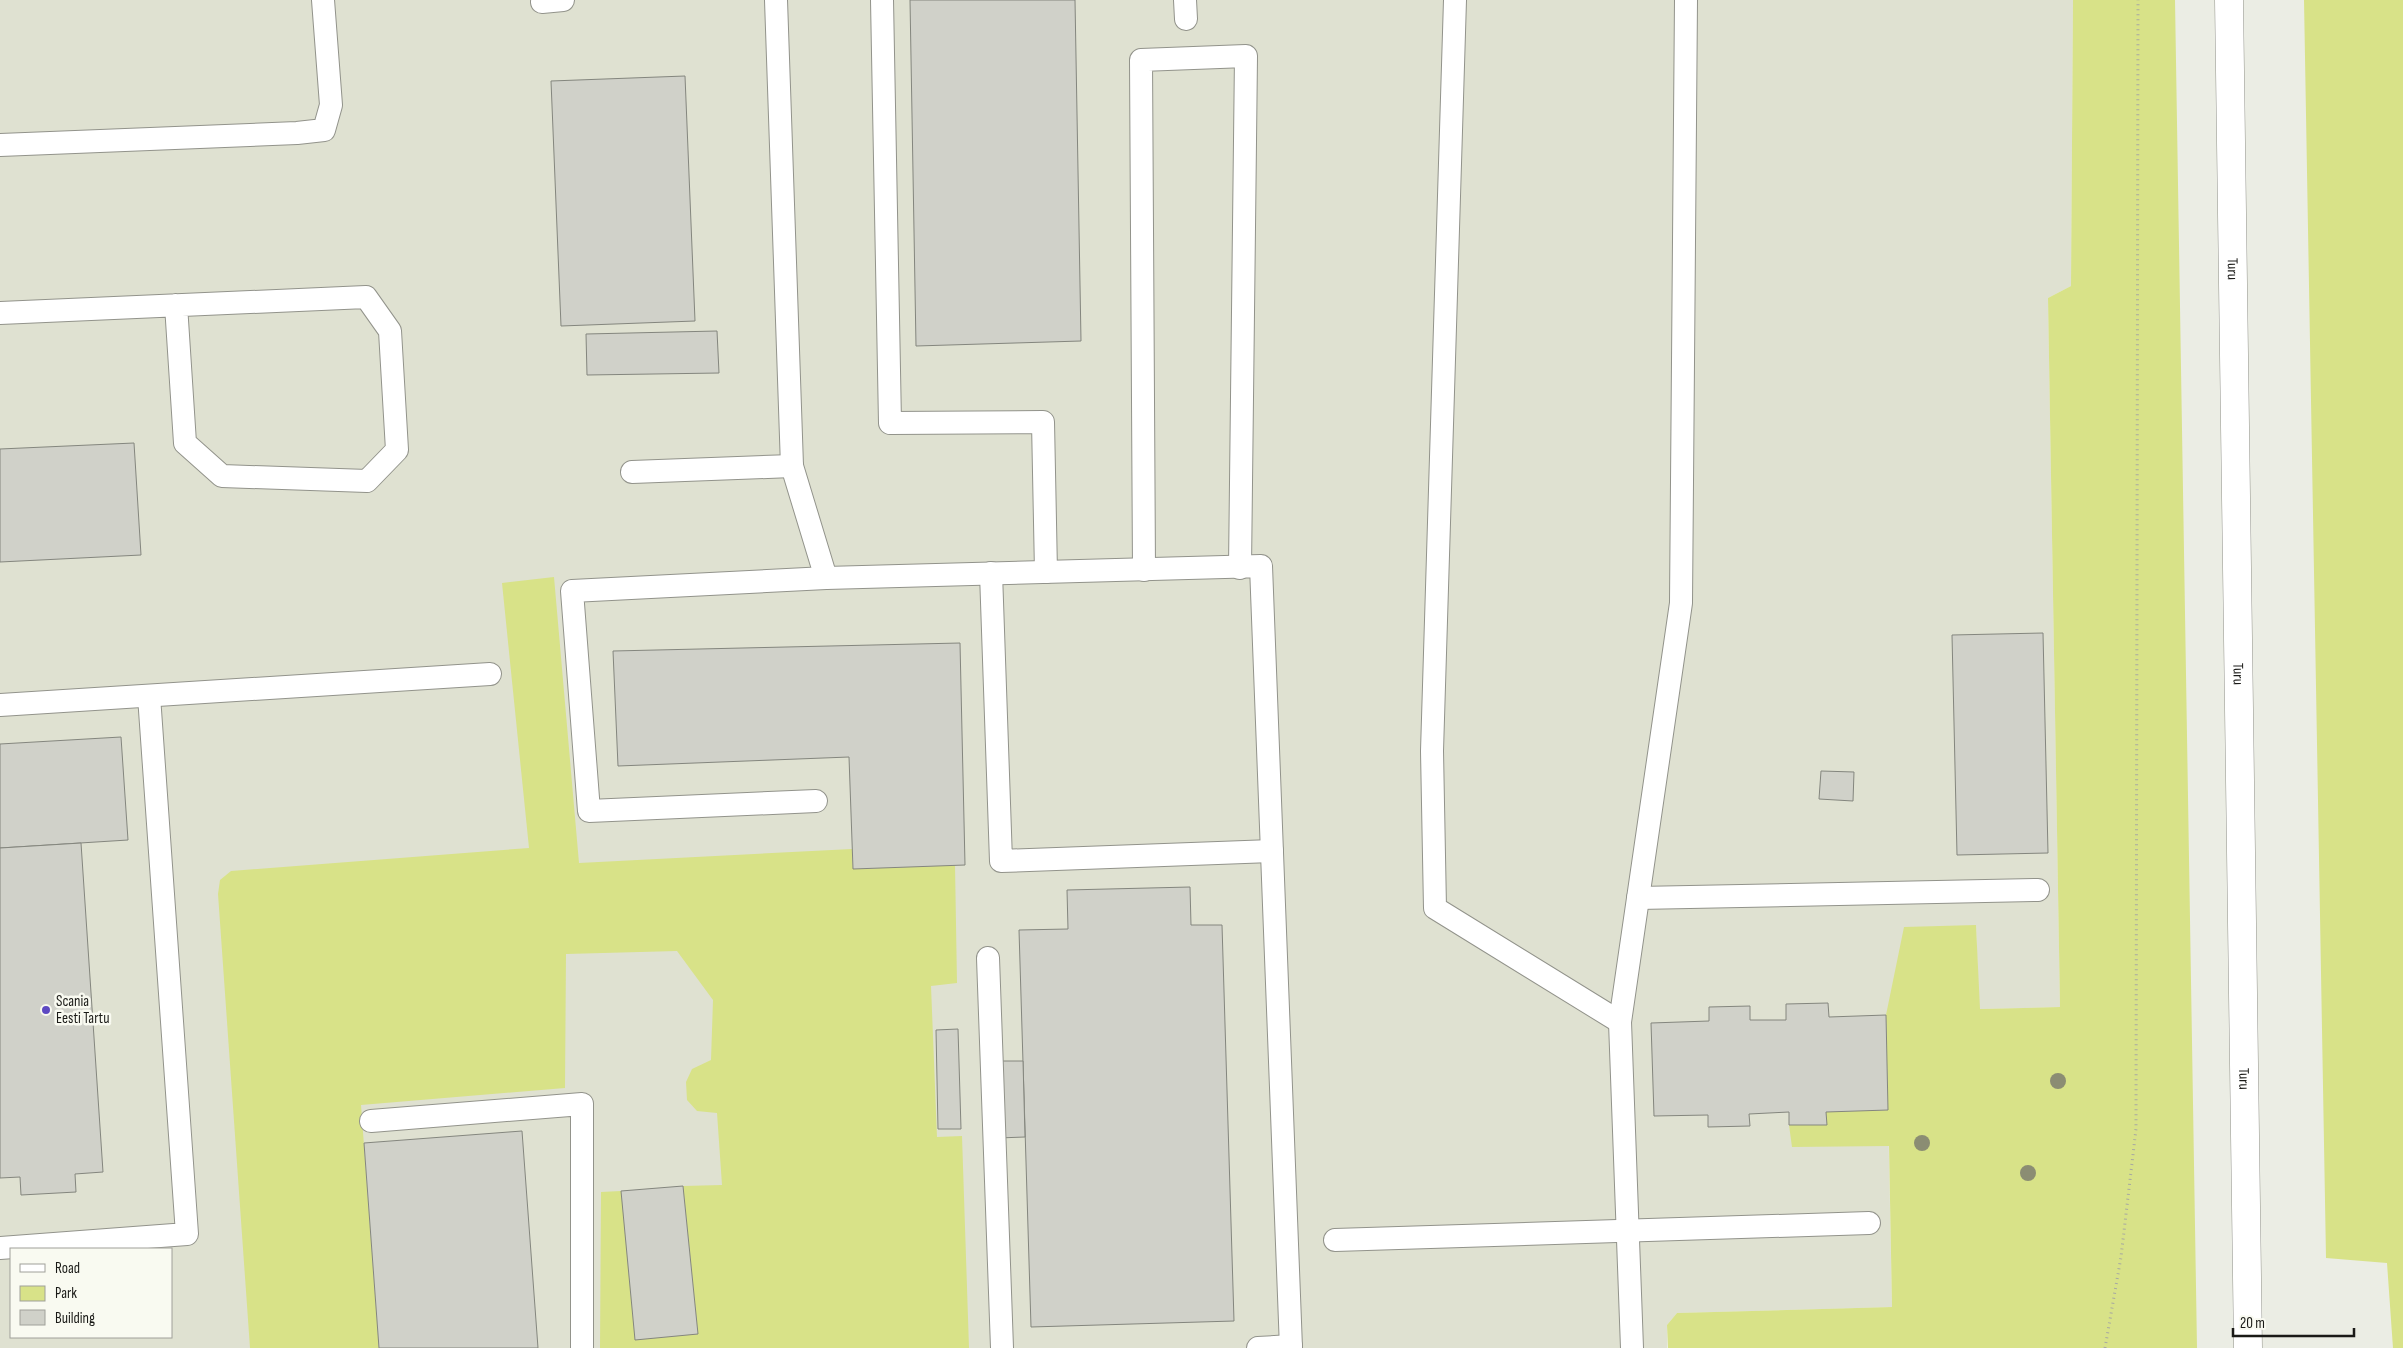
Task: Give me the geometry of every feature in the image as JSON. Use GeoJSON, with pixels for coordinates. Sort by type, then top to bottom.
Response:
{"type":"FeatureCollection","features":[{"type":"Feature","properties":{"kind":"main road","name":"Turu"},"geometry":{"type":"LineString","coordinates":[[2229,0],[2248,1348]]}},
{"type":"Feature","properties":{"kind":"lane"},"geometry":{"type":"LineString","coordinates":[[0,145],[297,133],[324,130],[331,105],[322,0]]}},
{"type":"Feature","properties":{"kind":"lane"},"geometry":{"type":"LineString","coordinates":[[776,0],[792,466],[826,578]]}},
{"type":"Feature","properties":{"kind":"lane"},"geometry":{"type":"LineString","coordinates":[[882,0],[890,423],[1043,422],[1046,572]]}},
{"type":"Feature","properties":{"kind":"lane"},"geometry":{"type":"LineString","coordinates":[[1455,0],[1432,751],[1435,908],[1620,1022]]}},
{"type":"Feature","properties":{"kind":"lane"},"geometry":{"type":"LineString","coordinates":[[1632,1348],[1620,1022],[1681,604],[1686,0]]}},
{"type":"Feature","properties":{"kind":"lane"},"geometry":{"type":"LineString","coordinates":[[1144,570],[1141,60],[1246,56],[1240,568]]}},
{"type":"Feature","properties":{"kind":"lane"},"geometry":{"type":"LineString","coordinates":[[0,313],[176,304],[366,297],[390,332],[397,450],[368,481],[222,476],[185,443],[176,304]]}},
{"type":"Feature","properties":{"kind":"lane"},"geometry":{"type":"LineString","coordinates":[[632,472],[792,466]]}},
{"type":"Feature","properties":{"kind":"lane"},"geometry":{"type":"LineString","coordinates":[[816,801],[589,812],[572,591],[826,578],[1261,566],[1291,1347],[1258,1348]]}},
{"type":"Feature","properties":{"kind":"lane"},"geometry":{"type":"LineString","coordinates":[[991,573],[1001,861],[1272,851]]}},
{"type":"Feature","properties":{"kind":"lane"},"geometry":{"type":"LineString","coordinates":[[0,705],[490,674]]}},
{"type":"Feature","properties":{"kind":"lane"},"geometry":{"type":"LineString","coordinates":[[0,1248],[187,1234],[149,696]]}},
{"type":"Feature","properties":{"kind":"lane"},"geometry":{"type":"LineString","coordinates":[[1638,898],[2038,890]]}},
{"type":"Feature","properties":{"kind":"lane"},"geometry":{"type":"LineString","coordinates":[[988,958],[1002,1348]]}},
{"type":"Feature","properties":{"kind":"lane"},"geometry":{"type":"LineString","coordinates":[[371,1121],[582,1104],[582,1348]]}},
{"type":"Feature","properties":{"kind":"lane"},"geometry":{"type":"LineString","coordinates":[[1335,1240],[1869,1223]]}},
{"type":"Feature","properties":{"kind":"path"},"geometry":{"type":"LineString","coordinates":[[2104,1348],[2121,1257],[2136,1129],[2138,0]]}},
{"type":"Feature","properties":{"kind":"shaded area"},"geometry":{"type":"Polygon","coordinates":[[[0,0],[2073,0],[2071,286],[2048,298],[2060,1007],[1979,1009],[1976,925],[1888,1110],[1892,1307],[1677,1313],[1667,1325],[1667,1348],[0,1348],[0,0]]]}},
{"type":"Feature","properties":{"kind":"green space"},"geometry":{"type":"Polygon","coordinates":[[[2073,0],[2175,0],[2197,1348],[1668,1348],[1667,1325],[1677,1313],[1892,1307],[1889,1146],[1792,1147],[1789,1125],[1826,1125],[1826,1112],[1888,1110],[1886,1015],[1904,927],[1976,925],[1980,1009],[2060,1007],[2048,298],[2071,286],[2073,0]]]}},
{"type":"Feature","properties":{"kind":"green space"},"geometry":{"type":"Polygon","coordinates":[[[2304,0],[2403,0],[2403,1348],[2393,1348],[2387,1263],[2326,1258],[2304,0]]]}},
{"type":"Feature","properties":{"kind":"green space"},"geometry":{"type":"Polygon","coordinates":[[[554,577],[579,863],[852,849],[853,869],[955,865],[957,983],[931,986],[937,1137],[962,1136],[969,1348],[600,1348],[601,1192],[621,1191],[698,1334],[683,1186],[722,1185],[717,1113],[697,1111],[687,1100],[686,1082],[692,1069],[711,1060],[713,1000],[677,951],[566,954],[565,1088],[361,1105],[379,1348],[250,1348],[218,894],[220,880],[231,871],[529,848],[502,583],[554,577]]]}},
{"type":"Feature","properties":{"kind":"building"},"geometry":{"type":"Polygon","coordinates":[[[910,0],[1075,0],[1081,341],[916,346],[910,0]]]}},
{"type":"Feature","properties":{"kind":"building"},"geometry":{"type":"Polygon","coordinates":[[[685,76],[695,321],[561,326],[551,81],[685,76]]]}},
{"type":"Feature","properties":{"kind":"building"},"geometry":{"type":"Polygon","coordinates":[[[717,331],[719,373],[587,375],[586,334],[717,331]]]}},
{"type":"Feature","properties":{"kind":"building"},"geometry":{"type":"Polygon","coordinates":[[[134,443],[141,555],[0,562],[0,449],[134,443]]]}},
{"type":"Feature","properties":{"kind":"building"},"geometry":{"type":"Polygon","coordinates":[[[2043,633],[2048,853],[1957,855],[1952,635],[2043,633]]]}},
{"type":"Feature","properties":{"kind":"building"},"geometry":{"type":"Polygon","coordinates":[[[960,643],[965,865],[853,869],[849,757],[618,766],[613,651],[960,643]]]}},
{"type":"Feature","properties":{"kind":"building"},"geometry":{"type":"Polygon","coordinates":[[[121,737],[128,840],[0,848],[0,744],[121,737]]]}},
{"type":"Feature","properties":{"kind":"building"},"geometry":{"type":"Polygon","coordinates":[[[1821,771],[1854,772],[1853,801],[1819,799],[1821,771]]]}},
{"type":"Feature","properties":{"kind":"building","name":"Scania Eesti Tartu"},"geometry":{"type":"Polygon","coordinates":[[[81,843],[103,1172],[75,1174],[76,1192],[21,1195],[20,1177],[0,1178],[0,848],[81,843]]]}},
{"type":"Feature","properties":{"kind":"building"},"geometry":{"type":"Polygon","coordinates":[[[1190,887],[1191,925],[1222,925],[1234,1321],[1031,1327],[1019,930],[1068,929],[1067,890],[1190,887]]]}},
{"type":"Feature","properties":{"kind":"building"},"geometry":{"type":"Polygon","coordinates":[[[1828,1003],[1829,1017],[1886,1015],[1888,1110],[1826,1112],[1827,1125],[1789,1125],[1789,1112],[1749,1114],[1750,1126],[1708,1127],[1708,1115],[1654,1116],[1651,1023],[1709,1021],[1709,1007],[1750,1006],[1750,1020],[1786,1020],[1786,1004],[1828,1003]]]}},
{"type":"Feature","properties":{"kind":"building"},"geometry":{"type":"Polygon","coordinates":[[[958,1029],[961,1129],[938,1129],[936,1030],[958,1029]]]}},
{"type":"Feature","properties":{"kind":"building"},"geometry":{"type":"Polygon","coordinates":[[[996,1061],[1023,1061],[1025,1137],[998,1138],[996,1061]]]}},
{"type":"Feature","properties":{"kind":"building"},"geometry":{"type":"Polygon","coordinates":[[[522,1131],[538,1348],[379,1348],[364,1143],[522,1131]]]}},
{"type":"Feature","properties":{"kind":"building"},"geometry":{"type":"Polygon","coordinates":[[[683,1186],[698,1334],[635,1340],[621,1191],[683,1186]]]}},
{"type":"Feature","properties":{"kind":"place","name":"Scania Eesti Tartu"},"geometry":{"type":"Point","coordinates":[46,1010]}}]}
